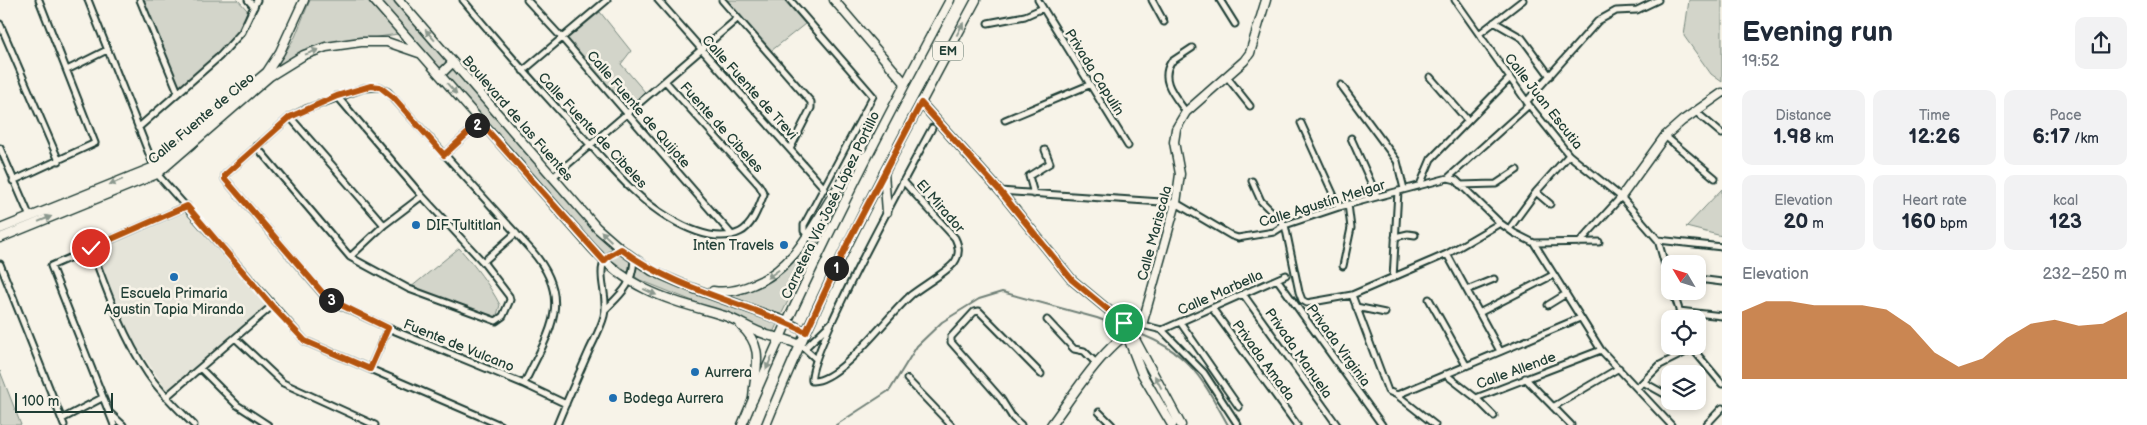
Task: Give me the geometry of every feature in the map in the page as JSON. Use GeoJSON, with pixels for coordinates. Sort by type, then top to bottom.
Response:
{"type":"FeatureCollection","features":[{"type":"Feature","properties":{"kind":"street"},"geometry":{"type":"LineString","coordinates":[[13,181],[95,143],[39,0]]}},
{"type":"Feature","properties":{"kind":"street"},"geometry":{"type":"LineString","coordinates":[[88,0],[155,170],[272,306],[305,341],[500,425]]}},
{"type":"Feature","properties":{"kind":"street"},"geometry":{"type":"LineString","coordinates":[[140,0],[178,92]]}},
{"type":"Feature","properties":{"kind":"street"},"geometry":{"type":"LineString","coordinates":[[248,0],[254,7]]}},
{"type":"Feature","properties":{"kind":"street"},"geometry":{"type":"LineString","coordinates":[[138,128],[220,56],[242,32],[257,0]]}},
{"type":"Feature","properties":{"kind":"street","name":"Calle Fuente de Cleo"},"geometry":{"type":"LineString","coordinates":[[268,74],[304,0]]}},
{"type":"Feature","properties":{"kind":"street"},"geometry":{"type":"LineString","coordinates":[[374,0],[604,261],[630,282],[662,298],[727,317],[771,336],[781,337],[803,346],[816,359]]}},
{"type":"Feature","properties":{"kind":"street","name":"Boulevard de las Fuentes"},"geometry":{"type":"LineString","coordinates":[[399,0],[597,228],[634,260],[661,275],[692,288],[787,322]]}},
{"type":"Feature","properties":{"kind":"street","name":"Calle Fuente de Cibeles"},"geometry":{"type":"LineString","coordinates":[[463,0],[523,71],[636,193],[668,218],[689,228],[713,236],[732,235]]}},
{"type":"Feature","properties":{"kind":"street","name":"Calle Fuente de Quijote"},"geometry":{"type":"LineString","coordinates":[[527,0],[732,235]]}},
{"type":"Feature","properties":{"kind":"street"},"geometry":{"type":"LineString","coordinates":[[594,0],[600,6]]}},
{"type":"Feature","properties":{"kind":"street"},"geometry":{"type":"LineString","coordinates":[[523,71],[607,0]]}},
{"type":"Feature","properties":{"kind":"street","name":"Calle Fuente de Trevi"},"geometry":{"type":"LineString","coordinates":[[658,0],[825,188]]}},
{"type":"Feature","properties":{"kind":"street"},"geometry":{"type":"LineString","coordinates":[[722,0],[811,102],[811,108],[790,149]]}},
{"type":"Feature","properties":{"kind":"street"},"geometry":{"type":"LineString","coordinates":[[790,0],[873,96],[804,225],[804,231],[808,235]]}},
{"type":"Feature","properties":{"kind":"street"},"geometry":{"type":"LineString","coordinates":[[834,0],[905,83]]}},
{"type":"Feature","properties":{"kind":"street","name":"Carretera Vía José López Portillo"},"geometry":{"type":"LineString","coordinates":[[742,425],[787,322],[867,155],[950,0]]}},
{"type":"Feature","properties":{"kind":"street","name":"EM"},"geometry":{"type":"LineString","coordinates":[[766,425],[803,346],[806,332],[850,238],[976,0]]}},
{"type":"Feature","properties":{"kind":"street","name":"Privada Capulín"},"geometry":{"type":"LineString","coordinates":[[1038,0],[1128,146]]}},
{"type":"Feature","properties":{"kind":"street"},"geometry":{"type":"LineString","coordinates":[[1152,0],[1164,22]]}},
{"type":"Feature","properties":{"kind":"street"},"geometry":{"type":"LineString","coordinates":[[1220,0],[1235,24]]}},
{"type":"Feature","properties":{"kind":"street","name":"Calle Mariscala"},"geometry":{"type":"LineString","coordinates":[[1142,325],[1176,203],[1180,174],[1174,142],[1176,129],[1186,112],[1244,62],[1250,53],[1266,0]]}},
{"type":"Feature","properties":{"kind":"street","name":"Calle Juan Escutia"},"geometry":{"type":"LineString","coordinates":[[1455,0],[1528,103],[1570,155],[1621,197],[1658,240],[1663,255]]}},
{"type":"Feature","properties":{"kind":"street"},"geometry":{"type":"LineString","coordinates":[[1479,34],[1523,0]]}},
{"type":"Feature","properties":{"kind":"street","name":"Calle Agustín Melgar"},"geometry":{"type":"LineString","coordinates":[[1000,191],[1176,203],[1235,238],[1274,232],[1285,225],[1339,206],[1448,178],[1528,103],[1598,21],[1616,10],[1637,10],[1658,0]]}},
{"type":"Feature","properties":{"kind":"street"},"geometry":{"type":"LineString","coordinates":[[988,23],[1025,16],[1044,8]]}},
{"type":"Feature","properties":{"kind":"street"},"geometry":{"type":"LineString","coordinates":[[553,177],[737,19]]}},
{"type":"Feature","properties":{"kind":"street"},"geometry":{"type":"LineString","coordinates":[[1494,22],[1522,38],[1550,76]]}},
{"type":"Feature","properties":{"kind":"street"},"geometry":{"type":"LineString","coordinates":[[0,24],[59,161]]}},
{"type":"Feature","properties":{"kind":"street","name":"Calle Fuente de Cleo"},"geometry":{"type":"LineString","coordinates":[[0,238],[155,170],[268,74],[304,55],[344,43],[387,42],[420,53]]}},
{"type":"Feature","properties":{"kind":"street"},"geometry":{"type":"LineString","coordinates":[[1186,112],[1166,80],[1169,64],[1192,48]]}},
{"type":"Feature","properties":{"kind":"street"},"geometry":{"type":"LineString","coordinates":[[67,70],[107,50]]}},
{"type":"Feature","properties":{"kind":"street"},"geometry":{"type":"LineString","coordinates":[[440,75],[454,62]]}},
{"type":"Feature","properties":{"kind":"street"},"geometry":{"type":"LineString","coordinates":[[1227,77],[1250,106]]}},
{"type":"Feature","properties":{"kind":"street"},"geometry":{"type":"LineString","coordinates":[[1430,77],[1468,121]]}},
{"type":"Feature","properties":{"kind":"street"},"geometry":{"type":"LineString","coordinates":[[1420,185],[1431,158],[1510,78]]}},
{"type":"Feature","properties":{"kind":"street","name":"Fuente de Cibeles"},"geometry":{"type":"LineString","coordinates":[[665,80],[759,185],[764,194],[750,222],[742,231],[732,235]]}},
{"type":"Feature","properties":{"kind":"street"},"geometry":{"type":"LineString","coordinates":[[1006,120],[1089,85]]}},
{"type":"Feature","properties":{"kind":"street"},"geometry":{"type":"LineString","coordinates":[[1341,85],[1397,161],[1401,190],[1395,237],[1393,278]]}},
{"type":"Feature","properties":{"kind":"street","name":"Fuente de Vulcano"},"geometry":{"type":"LineString","coordinates":[[524,384],[549,332],[555,302],[554,288],[545,266],[394,98],[380,87],[364,88],[337,96],[290,117],[227,173],[225,179],[327,298],[388,328],[524,384],[566,404]]}},
{"type":"Feature","properties":{"kind":"street"},"geometry":{"type":"LineString","coordinates":[[1579,243],[1621,197],[1665,136],[1722,93]]}},
{"type":"Feature","properties":{"kind":"street"},"geometry":{"type":"LineString","coordinates":[[256,146],[350,257],[409,289],[496,321],[503,316],[510,300],[483,262],[422,196],[337,96]]}},
{"type":"Feature","properties":{"kind":"street"},"geometry":{"type":"LineString","coordinates":[[921,103],[1000,191],[1072,280],[1124,323],[1142,374],[1172,425]]}},
{"type":"Feature","properties":{"kind":"street"},"geometry":{"type":"LineString","coordinates":[[1696,112],[1722,134]]}},
{"type":"Feature","properties":{"kind":"street"},"geometry":{"type":"LineString","coordinates":[[290,117],[384,225]]}},
{"type":"Feature","properties":{"kind":"street"},"geometry":{"type":"LineString","coordinates":[[444,155],[480,122]]}},
{"type":"Feature","properties":{"kind":"street"},"geometry":{"type":"LineString","coordinates":[[1302,123],[1339,206]]}},
{"type":"Feature","properties":{"kind":"street"},"geometry":{"type":"LineString","coordinates":[[903,181],[932,128]]}},
{"type":"Feature","properties":{"kind":"street"},"geometry":{"type":"LineString","coordinates":[[1665,136],[1715,178]]}},
{"type":"Feature","properties":{"kind":"street"},"geometry":{"type":"LineString","coordinates":[[1351,138],[1377,196]]}},
{"type":"Feature","properties":{"kind":"street"},"geometry":{"type":"LineString","coordinates":[[0,148],[30,217]]}},
{"type":"Feature","properties":{"kind":"street"},"geometry":{"type":"LineString","coordinates":[[1034,194],[1028,176],[1050,163],[1045,150]]}},
{"type":"Feature","properties":{"kind":"street"},"geometry":{"type":"LineString","coordinates":[[692,288],[722,292],[743,288],[771,276],[791,260],[845,174],[856,162],[867,155]]}},
{"type":"Feature","properties":{"kind":"street"},"geometry":{"type":"LineString","coordinates":[[1509,229],[1536,192],[1570,155]]}},
{"type":"Feature","properties":{"kind":"street","name":"Calle Fuente de Cleo"},"geometry":{"type":"LineString","coordinates":[[0,229],[155,170]]}},
{"type":"Feature","properties":{"kind":"street"},"geometry":{"type":"LineString","coordinates":[[1458,183],[1496,184],[1517,170]]}},
{"type":"Feature","properties":{"kind":"street"},"geometry":{"type":"LineString","coordinates":[[884,173],[887,212]]}},
{"type":"Feature","properties":{"kind":"street","name":"Calle Agustín Melgar"},"geometry":{"type":"LineString","coordinates":[[1448,178],[1458,183]]}},
{"type":"Feature","properties":{"kind":"street","name":"El Mirador"},"geometry":{"type":"LineString","coordinates":[[903,181],[955,238],[958,245],[958,254],[954,263],[911,295],[888,317],[854,357],[829,377],[812,381],[811,376],[816,359],[832,322],[887,212],[903,181]]}},
{"type":"Feature","properties":{"kind":"street"},"geometry":{"type":"LineString","coordinates":[[1252,181],[1261,201],[1285,225],[1302,300],[1307,303],[1352,295],[1448,254],[1500,223]]}},
{"type":"Feature","properties":{"kind":"street"},"geometry":{"type":"LineString","coordinates":[[1458,183],[1500,223],[1534,243],[1599,242]]}},
{"type":"Feature","properties":{"kind":"street"},"geometry":{"type":"LineString","coordinates":[[1536,192],[1550,204]]}},
{"type":"Feature","properties":{"kind":"street"},"geometry":{"type":"LineString","coordinates":[[350,257],[384,225],[422,196]]}},
{"type":"Feature","properties":{"kind":"street"},"geometry":{"type":"LineString","coordinates":[[1343,266],[1351,228],[1348,204]]}},
{"type":"Feature","properties":{"kind":"street"},"geometry":{"type":"LineString","coordinates":[[114,425],[51,266],[187,206]]}},
{"type":"Feature","properties":{"kind":"street"},"geometry":{"type":"LineString","coordinates":[[483,262],[516,233]]}},
{"type":"Feature","properties":{"kind":"street"},"geometry":{"type":"LineString","coordinates":[[1395,237],[1408,234],[1415,235]]}},
{"type":"Feature","properties":{"kind":"street"},"geometry":{"type":"LineString","coordinates":[[1658,240],[1722,247]]}},
{"type":"Feature","properties":{"kind":"street"},"geometry":{"type":"LineString","coordinates":[[1534,243],[1600,350],[1671,425]]}},
{"type":"Feature","properties":{"kind":"street"},"geometry":{"type":"LineString","coordinates":[[91,248],[119,322],[148,374],[166,397],[194,425]]}},
{"type":"Feature","properties":{"kind":"street"},"geometry":{"type":"LineString","coordinates":[[557,425],[602,323],[606,308],[601,274],[604,261],[621,249]]}},
{"type":"Feature","properties":{"kind":"street"},"geometry":{"type":"LineString","coordinates":[[1448,254],[1500,351]]}},
{"type":"Feature","properties":{"kind":"street"},"geometry":{"type":"LineString","coordinates":[[606,308],[625,290],[630,282],[634,260]]}},
{"type":"Feature","properties":{"kind":"street"},"geometry":{"type":"LineString","coordinates":[[0,264],[64,425]]}},
{"type":"Feature","properties":{"kind":"street","name":"Calle Marbella"},"geometry":{"type":"LineString","coordinates":[[1162,330],[1286,275]]}},
{"type":"Feature","properties":{"kind":"street"},"geometry":{"type":"LineString","coordinates":[[1479,313],[1553,275]]}},
{"type":"Feature","properties":{"kind":"street","name":"Privada Virginia"},"geometry":{"type":"LineString","coordinates":[[1277,278],[1382,425]]}},
{"type":"Feature","properties":{"kind":"street"},"geometry":{"type":"LineString","coordinates":[[1467,290],[1494,279]]}},
{"type":"Feature","properties":{"kind":"street"},"geometry":{"type":"LineString","coordinates":[[1706,279],[1722,282]]}},
{"type":"Feature","properties":{"kind":"street","name":"Privada Manuela"},"geometry":{"type":"LineString","coordinates":[[1243,294],[1337,425]]}},
{"type":"Feature","properties":{"kind":"street"},"geometry":{"type":"LineString","coordinates":[[1548,305],[1566,294]]}},
{"type":"Feature","properties":{"kind":"street"},"geometry":{"type":"LineString","coordinates":[[1352,295],[1388,392],[1398,395],[1435,425]]}},
{"type":"Feature","properties":{"kind":"street"},"geometry":{"type":"LineString","coordinates":[[1429,299],[1466,365]]}},
{"type":"Feature","properties":{"kind":"street"},"geometry":{"type":"LineString","coordinates":[[166,397],[272,306]]}},
{"type":"Feature","properties":{"kind":"street"},"geometry":{"type":"LineString","coordinates":[[1356,307],[1385,313]]}},
{"type":"Feature","properties":{"kind":"street","name":"Privada Amada"},"geometry":{"type":"LineString","coordinates":[[1212,308],[1297,425]]}},
{"type":"Feature","properties":{"kind":"street"},"geometry":{"type":"LineString","coordinates":[[1020,425],[1013,418],[1001,399],[951,342],[952,334],[974,312],[979,312],[1041,374]]}},
{"type":"Feature","properties":{"kind":"street"},"geometry":{"type":"LineString","coordinates":[[1706,314],[1722,316]]}},
{"type":"Feature","properties":{"kind":"street"},"geometry":{"type":"LineString","coordinates":[[1398,395],[1580,318]]}},
{"type":"Feature","properties":{"kind":"street"},"geometry":{"type":"LineString","coordinates":[[1047,320],[1074,349],[1084,351],[1097,364]]}},
{"type":"Feature","properties":{"kind":"street"},"geometry":{"type":"LineString","coordinates":[[787,322],[806,332]]}},
{"type":"Feature","properties":{"kind":"street"},"geometry":{"type":"LineString","coordinates":[[803,346],[832,322]]}},
{"type":"Feature","properties":{"kind":"street"},"geometry":{"type":"LineString","coordinates":[[1180,322],[1239,407]]}},
{"type":"Feature","properties":{"kind":"street"},"geometry":{"type":"LineString","coordinates":[[738,323],[747,331],[752,340],[759,362],[754,383],[753,399]]}},
{"type":"Feature","properties":{"kind":"street"},"geometry":{"type":"LineString","coordinates":[[1051,425],[1097,364],[1128,332],[1142,325],[1162,330],[1204,373],[1231,418],[1238,425]]}},
{"type":"Feature","properties":{"kind":"street"},"geometry":{"type":"LineString","coordinates":[[370,369],[388,328]]}},
{"type":"Feature","properties":{"kind":"street"},"geometry":{"type":"LineString","coordinates":[[1128,332],[1181,425]]}},
{"type":"Feature","properties":{"kind":"street"},"geometry":{"type":"LineString","coordinates":[[235,338],[283,383],[375,425]]}},
{"type":"Feature","properties":{"kind":"street","name":"Calle Allende"},"geometry":{"type":"LineString","coordinates":[[1445,374],[1476,398],[1600,350]]}},
{"type":"Feature","properties":{"kind":"street"},"geometry":{"type":"LineString","coordinates":[[1637,388],[1660,365],[1679,355]]}},
{"type":"Feature","properties":{"kind":"street"},"geometry":{"type":"LineString","coordinates":[[1698,355],[1722,384]]}},
{"type":"Feature","properties":{"kind":"street"},"geometry":{"type":"LineString","coordinates":[[200,368],[237,405],[268,425]]}},
{"type":"Feature","properties":{"kind":"street"},"geometry":{"type":"LineString","coordinates":[[1553,407],[1619,368]]}},
{"type":"Feature","properties":{"kind":"street"},"geometry":{"type":"LineString","coordinates":[[1525,378],[1571,425]]}},
{"type":"Feature","properties":{"kind":"street"},"geometry":{"type":"LineString","coordinates":[[907,379],[952,425]]}},
{"type":"Feature","properties":{"kind":"street"},"geometry":{"type":"LineString","coordinates":[[1643,382],[1661,392]]}},
{"type":"Feature","properties":{"kind":"street"},"geometry":{"type":"LineString","coordinates":[[62,419],[102,398]]}},
{"type":"Feature","properties":{"kind":"street"},"geometry":{"type":"LineString","coordinates":[[1476,398],[1494,416]]}},
{"type":"Feature","properties":{"kind":"street"},"geometry":{"type":"LineString","coordinates":[[1706,425],[1722,408]]}},
{"type":"Feature","properties":{"kind":"street"},"geometry":{"type":"LineString","coordinates":[[108,411],[123,425]]}},
{"type":"Feature","properties":{"kind":"street"},"geometry":{"type":"LineString","coordinates":[[1099,412],[1112,425]]}},
{"type":"Feature","properties":{"kind":"shaded area"},"geometry":{"type":"Polygon","coordinates":[[[142,0],[238,0],[247,10],[242,32],[179,88],[142,0]]]}},
{"type":"Feature","properties":{"kind":"shaded area"},"geometry":{"type":"Polygon","coordinates":[[[310,0],[367,0],[398,34],[326,45],[277,66],[295,37],[310,0]]]}},
{"type":"Feature","properties":{"kind":"shaded area"},"geometry":{"type":"Polygon","coordinates":[[[379,0],[392,0],[595,232],[618,254],[643,271],[777,324],[773,333],[640,280],[611,260],[581,232],[379,0]]]}},
{"type":"Feature","properties":{"kind":"shaded area"},"geometry":{"type":"Polygon","coordinates":[[[726,0],[784,0],[805,24],[771,51],[726,0]]]}},
{"type":"Feature","properties":{"kind":"shaded area"},"geometry":{"type":"Polygon","coordinates":[[[1689,0],[1722,0],[1722,82],[1711,74],[1684,36],[1689,0]]]}},
{"type":"Feature","properties":{"kind":"shaded area"},"geometry":{"type":"Polygon","coordinates":[[[600,12],[631,51],[621,64],[645,92],[627,108],[567,39],[600,12]]]}},
{"type":"Feature","properties":{"kind":"shaded area"},"geometry":{"type":"Polygon","coordinates":[[[852,174],[781,315],[728,295],[765,282],[784,269],[803,247],[834,197],[852,174]]]}},
{"type":"Feature","properties":{"kind":"shaded area"},"geometry":{"type":"Polygon","coordinates":[[[1722,189],[1722,236],[1686,227],[1722,189]]]}},
{"type":"Feature","properties":{"kind":"shaded area","name":"Escuela Primaria Agustin Tapia Miranda"},"geometry":{"type":"Polygon","coordinates":[[[186,207],[269,306],[168,392],[120,322],[94,248],[173,217],[186,207]]]}},
{"type":"Feature","properties":{"kind":"shaded area"},"geometry":{"type":"Polygon","coordinates":[[[459,248],[481,275],[500,305],[496,318],[410,288],[459,248]]]}},
{"type":"Feature","properties":{"kind":"shaded area"},"geometry":{"type":"Polygon","coordinates":[[[0,371],[21,425],[0,425],[0,371]]]}},
{"type":"Feature","properties":{"kind":"waterway"},"geometry":{"type":"LineString","coordinates":[[836,425],[890,390],[917,346],[942,322],[979,299],[1002,292],[1097,318],[1124,328]]}},
{"type":"Feature","properties":{"kind":"waterway"},"geometry":{"type":"LineString","coordinates":[[1137,333],[1170,349],[1193,369],[1228,425]]}},
{"type":"Feature","properties":{"kind":"place","name":"DIF Tultitlan"},"geometry":{"type":"Point","coordinates":[416,225]}},
{"type":"Feature","properties":{"kind":"place","name":"Inten Travels"},"geometry":{"type":"Point","coordinates":[784,245]}},
{"type":"Feature","properties":{"kind":"place","name":"Escuela Primaria Agustin Tapia Miranda"},"geometry":{"type":"Point","coordinates":[174,277]}},
{"type":"Feature","properties":{"kind":"place","name":"Aurrera"},"geometry":{"type":"Point","coordinates":[695,372]}},
{"type":"Feature","properties":{"kind":"place","name":"Bodega Aurrera"},"geometry":{"type":"Point","coordinates":[613,398]}},
{"type":"Feature","properties":{"kind":"route"},"geometry":{"type":"LineString","coordinates":[[91,248],[187,206],[272,306],[305,341],[370,369],[388,328],[327,298],[225,179],[225,175],[290,117],[337,96],[371,86],[380,87],[394,98],[444,155],[480,122],[604,261],[621,249],[634,260],[669,279],[787,322],[806,332],[850,238],[921,103],[1000,191],[1082,291],[1124,323]]}}]}
